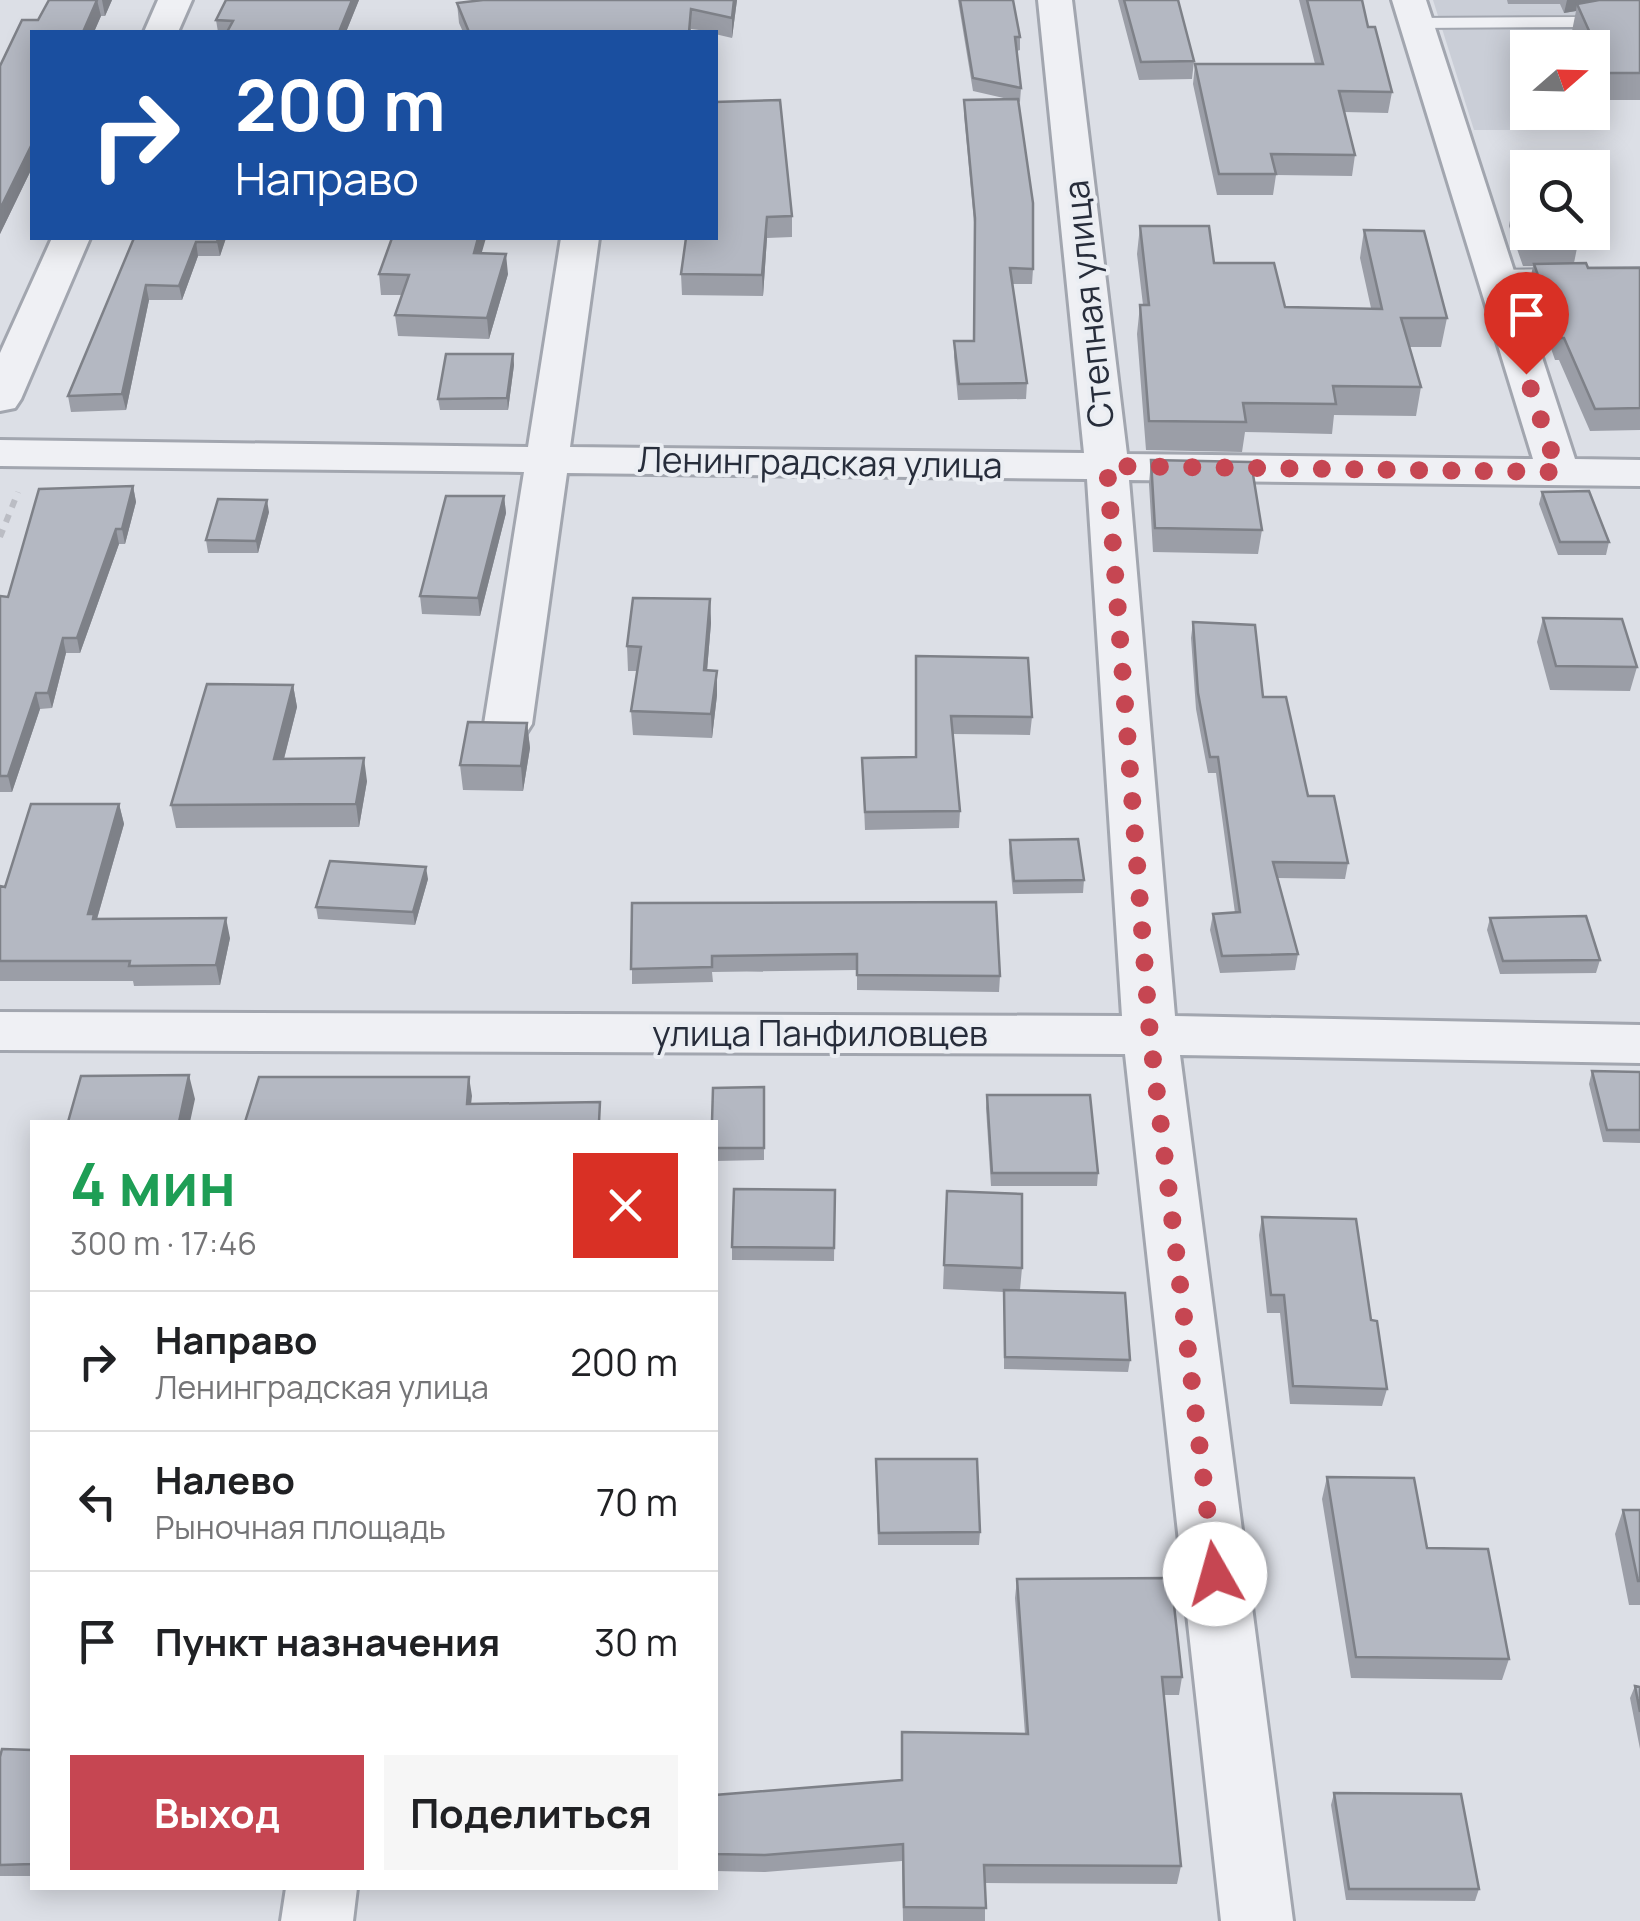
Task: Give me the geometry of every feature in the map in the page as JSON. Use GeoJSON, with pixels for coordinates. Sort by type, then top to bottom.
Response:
{"type":"FeatureCollection","features":[{"type":"Feature","properties":{"kind":"street"},"geometry":{"type":"LineString","coordinates":[[162,30],[175,0]]}},
{"type":"Feature","properties":{"kind":"street","name":"Степная улица"},"geometry":{"type":"LineString","coordinates":[[1055,0],[1107,466],[1150,1035],[1257,1921]]}},
{"type":"Feature","properties":{"kind":"street"},"geometry":{"type":"LineString","coordinates":[[1412,11],[1558,472]]}},
{"type":"Feature","properties":{"kind":"street"},"geometry":{"type":"LineString","coordinates":[[0,399],[70,240]]}},
{"type":"Feature","properties":{"kind":"street"},"geometry":{"type":"LineString","coordinates":[[508,724],[580,240]]}},
{"type":"Feature","properties":{"kind":"street","name":"Ленинградская улица"},"geometry":{"type":"LineString","coordinates":[[0,454],[1640,473]]}},
{"type":"Feature","properties":{"kind":"street","name":"улица Панфиловцев"},"geometry":{"type":"LineString","coordinates":[[0,1031],[1150,1035],[1640,1044]]}},
{"type":"Feature","properties":{"kind":"street"},"geometry":{"type":"LineString","coordinates":[[317,1921],[322,1890]]}},
{"type":"Feature","properties":{"kind":"lane"},"geometry":{"type":"LineString","coordinates":[[1412,11],[1580,22],[1605,15],[1640,15]]}},
{"type":"Feature","properties":{"kind":"lane"},"geometry":{"type":"LineString","coordinates":[[1494,276],[1640,274]]}},
{"type":"Feature","properties":{"kind":"shaded area"},"geometry":{"type":"Polygon","coordinates":[[[1433,0],[1640,0],[1632,44],[1610,44],[1610,30],[1510,30],[1510,130],[1474,130],[1433,0]]]}},
{"type":"Feature","properties":{"kind":"building"},"geometry":{"type":"Polygon","coordinates":[[[49,0],[97,0],[84,30],[30,30],[30,148],[0,209],[0,66],[22,20],[38,20],[49,0]]]}},
{"type":"Feature","properties":{"kind":"building"},"geometry":{"type":"Polygon","coordinates":[[[226,0],[352,0],[340,30],[228,30],[233,21],[216,20],[226,0]]]}},
{"type":"Feature","properties":{"kind":"building"},"geometry":{"type":"Polygon","coordinates":[[[734,0],[732,18],[691,9],[689,30],[468,30],[457,3],[734,0]]]}},
{"type":"Feature","properties":{"kind":"building"},"geometry":{"type":"Polygon","coordinates":[[[960,0],[1013,0],[1020,37],[1015,37],[1021,88],[973,78],[960,0]]]}},
{"type":"Feature","properties":{"kind":"building"},"geometry":{"type":"Polygon","coordinates":[[[1124,0],[1178,0],[1194,61],[1141,62],[1124,0]]]}},
{"type":"Feature","properties":{"kind":"building"},"geometry":{"type":"Polygon","coordinates":[[[1307,0],[1362,0],[1368,27],[1375,27],[1392,92],[1339,91],[1355,155],[1271,154],[1276,174],[1219,174],[1195,64],[1323,64],[1307,0]]]}},
{"type":"Feature","properties":{"kind":"building"},"geometry":{"type":"Polygon","coordinates":[[[1640,0],[1640,73],[1610,73],[1610,30],[1589,30],[1577,4],[1640,0]]]}},
{"type":"Feature","properties":{"kind":"building"},"geometry":{"type":"Polygon","coordinates":[[[1018,99],[1033,203],[1033,269],[1010,268],[1027,383],[959,384],[954,341],[974,341],[975,218],[964,100],[1018,99]]]}},
{"type":"Feature","properties":{"kind":"building"},"geometry":{"type":"Polygon","coordinates":[[[780,100],[792,216],[767,217],[762,275],[681,274],[686,240],[718,240],[718,102],[780,100]]]}},
{"type":"Feature","properties":{"kind":"building"},"geometry":{"type":"Polygon","coordinates":[[[1140,226],[1209,226],[1214,263],[1274,263],[1285,307],[1382,309],[1364,230],[1424,231],[1447,318],[1401,318],[1421,387],[1333,386],[1336,404],[1243,403],[1246,422],[1149,421],[1140,305],[1149,305],[1140,226]]]}},
{"type":"Feature","properties":{"kind":"building"},"geometry":{"type":"Polygon","coordinates":[[[133,240],[218,240],[196,242],[179,286],[146,285],[122,394],[68,396],[133,240]]]}},
{"type":"Feature","properties":{"kind":"building"},"geometry":{"type":"Polygon","coordinates":[[[391,240],[477,240],[474,253],[506,254],[487,318],[395,315],[409,275],[379,274],[391,240]]]}},
{"type":"Feature","properties":{"kind":"building"},"geometry":{"type":"Polygon","coordinates":[[[1586,263],[1588,268],[1640,268],[1640,408],[1595,409],[1564,338],[1560,338],[1534,264],[1586,263]]]}},
{"type":"Feature","properties":{"kind":"building"},"geometry":{"type":"Polygon","coordinates":[[[446,354],[513,354],[507,398],[438,399],[446,354]]]}},
{"type":"Feature","properties":{"kind":"building"},"geometry":{"type":"Polygon","coordinates":[[[1151,460],[1251,462],[1262,530],[1155,528],[1151,460]]]}},
{"type":"Feature","properties":{"kind":"building"},"geometry":{"type":"Polygon","coordinates":[[[133,486],[122,529],[116,529],[77,638],[63,638],[48,693],[36,693],[8,776],[0,776],[0,596],[8,597],[39,489],[133,486]]]}},
{"type":"Feature","properties":{"kind":"building"},"geometry":{"type":"Polygon","coordinates":[[[1589,491],[1609,542],[1560,542],[1542,492],[1589,491]]]}},
{"type":"Feature","properties":{"kind":"building"},"geometry":{"type":"Polygon","coordinates":[[[446,496],[504,496],[478,598],[420,596],[446,496]]]}},
{"type":"Feature","properties":{"kind":"building"},"geometry":{"type":"Polygon","coordinates":[[[218,499],[267,500],[256,541],[206,540],[218,499]]]}},
{"type":"Feature","properties":{"kind":"building"},"geometry":{"type":"Polygon","coordinates":[[[633,598],[710,599],[704,670],[717,671],[711,714],[631,711],[641,647],[627,646],[633,598]]]}},
{"type":"Feature","properties":{"kind":"building"},"geometry":{"type":"Polygon","coordinates":[[[1543,618],[1622,619],[1637,667],[1556,666],[1543,618]]]}},
{"type":"Feature","properties":{"kind":"building"},"geometry":{"type":"Polygon","coordinates":[[[1193,622],[1255,625],[1263,697],[1286,697],[1308,796],[1334,796],[1348,863],[1273,862],[1298,954],[1222,956],[1213,914],[1240,912],[1218,757],[1210,757],[1198,693],[1193,622]]]}},
{"type":"Feature","properties":{"kind":"building"},"geometry":{"type":"Polygon","coordinates":[[[916,656],[1028,658],[1032,717],[951,716],[960,811],[865,812],[862,758],[916,757],[916,656]]]}},
{"type":"Feature","properties":{"kind":"building"},"geometry":{"type":"Polygon","coordinates":[[[207,684],[293,685],[274,759],[364,758],[356,804],[171,805],[207,684]]]}},
{"type":"Feature","properties":{"kind":"building"},"geometry":{"type":"Polygon","coordinates":[[[468,722],[527,723],[521,766],[460,765],[468,722]]]}},
{"type":"Feature","properties":{"kind":"building"},"geometry":{"type":"Polygon","coordinates":[[[31,804],[119,804],[88,914],[94,914],[93,919],[226,918],[216,965],[0,961],[0,886],[5,887],[31,804]]]}},
{"type":"Feature","properties":{"kind":"building"},"geometry":{"type":"Polygon","coordinates":[[[1078,839],[1084,880],[1014,881],[1010,840],[1078,839]]]}},
{"type":"Feature","properties":{"kind":"building"},"geometry":{"type":"Polygon","coordinates":[[[330,861],[426,867],[413,912],[316,907],[330,861]]]}},
{"type":"Feature","properties":{"kind":"building"},"geometry":{"type":"Polygon","coordinates":[[[996,902],[1000,976],[857,975],[857,954],[712,956],[712,967],[631,969],[632,903],[996,902]]]}},
{"type":"Feature","properties":{"kind":"building"},"geometry":{"type":"Polygon","coordinates":[[[1586,916],[1600,960],[1503,961],[1490,918],[1586,916]]]}},
{"type":"Feature","properties":{"kind":"building"},"geometry":{"type":"Polygon","coordinates":[[[1592,1071],[1640,1072],[1640,1130],[1607,1130],[1592,1071]]]}},
{"type":"Feature","properties":{"kind":"building"},"geometry":{"type":"Polygon","coordinates":[[[189,1075],[179,1120],[69,1120],[81,1076],[189,1075]]]}},
{"type":"Feature","properties":{"kind":"building"},"geometry":{"type":"Polygon","coordinates":[[[259,1077],[469,1077],[467,1104],[600,1102],[599,1120],[246,1120],[259,1077]]]}},
{"type":"Feature","properties":{"kind":"building"},"geometry":{"type":"Polygon","coordinates":[[[764,1087],[764,1148],[718,1148],[718,1120],[712,1120],[713,1088],[764,1087]]]}},
{"type":"Feature","properties":{"kind":"building"},"geometry":{"type":"Polygon","coordinates":[[[987,1095],[1090,1095],[1098,1173],[992,1173],[987,1095]]]}},
{"type":"Feature","properties":{"kind":"building"},"geometry":{"type":"Polygon","coordinates":[[[734,1189],[835,1190],[834,1248],[732,1247],[734,1189]]]}},
{"type":"Feature","properties":{"kind":"building"},"geometry":{"type":"Polygon","coordinates":[[[947,1191],[1022,1194],[1022,1268],[944,1265],[947,1191]]]}},
{"type":"Feature","properties":{"kind":"building"},"geometry":{"type":"Polygon","coordinates":[[[1262,1217],[1356,1219],[1371,1320],[1377,1321],[1387,1389],[1293,1386],[1284,1295],[1271,1295],[1262,1217]]]}},
{"type":"Feature","properties":{"kind":"building"},"geometry":{"type":"Polygon","coordinates":[[[1004,1290],[1125,1293],[1130,1360],[1005,1357],[1004,1290]]]}},
{"type":"Feature","properties":{"kind":"building"},"geometry":{"type":"Polygon","coordinates":[[[876,1459],[977,1459],[980,1532],[879,1533],[876,1459]]]}},
{"type":"Feature","properties":{"kind":"building"},"geometry":{"type":"Polygon","coordinates":[[[1327,1477],[1414,1478],[1427,1548],[1488,1549],[1509,1659],[1356,1657],[1327,1477]]]}},
{"type":"Feature","properties":{"kind":"building"},"geometry":{"type":"Polygon","coordinates":[[[1623,1510],[1640,1510],[1640,1581],[1638,1581],[1623,1510]]]}},
{"type":"Feature","properties":{"kind":"building"},"geometry":{"type":"Polygon","coordinates":[[[1171,1578],[1182,1677],[1162,1677],[1181,1866],[984,1865],[986,1908],[904,1907],[903,1844],[765,1855],[718,1854],[718,1795],[902,1780],[902,1732],[1028,1734],[1017,1579],[1171,1578]]]}},
{"type":"Feature","properties":{"kind":"building"},"geometry":{"type":"Polygon","coordinates":[[[2,1749],[30,1750],[30,1864],[0,1865],[2,1749]]]}},
{"type":"Feature","properties":{"kind":"building"},"geometry":{"type":"Polygon","coordinates":[[[1334,1793],[1461,1794],[1479,1889],[1349,1889],[1334,1793]]]}},
{"type":"Feature","properties":{"kind":"route"},"geometry":{"type":"LineString","coordinates":[[1215,1574],[1150,1035],[1107,466],[1558,472],[1526,374]]}}]}
